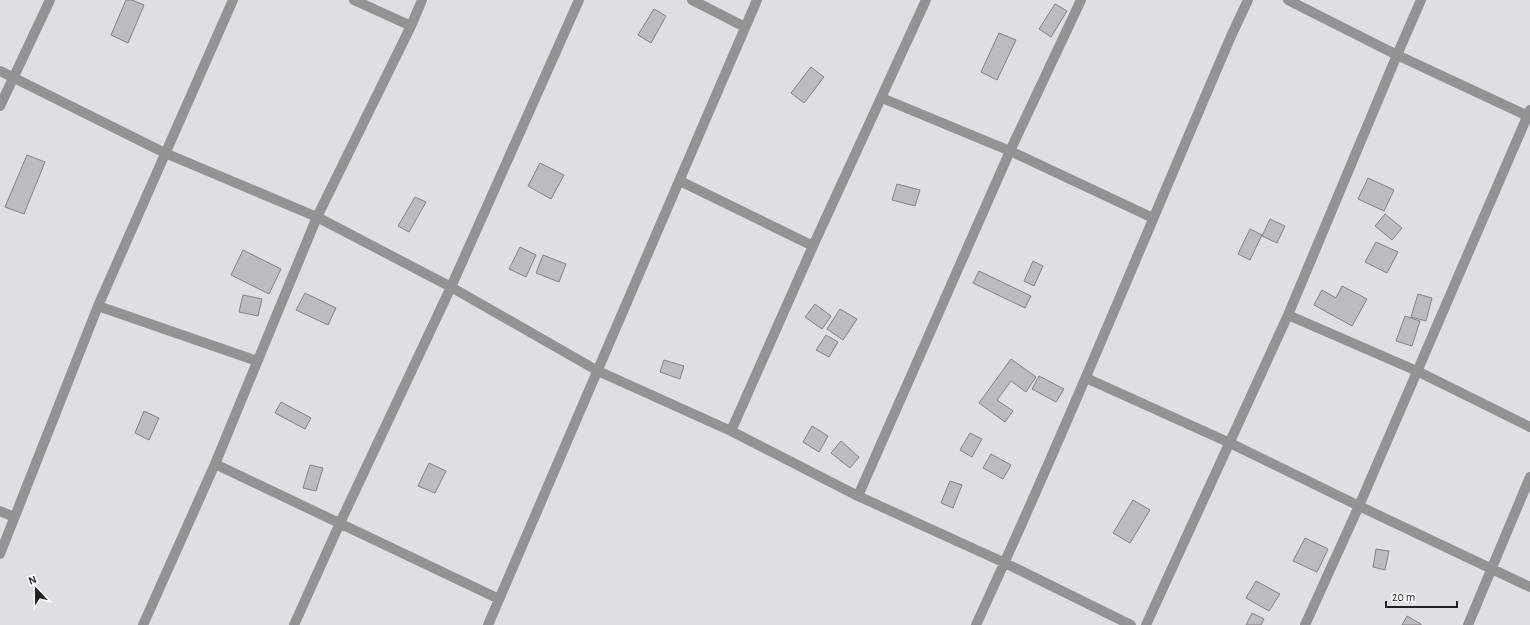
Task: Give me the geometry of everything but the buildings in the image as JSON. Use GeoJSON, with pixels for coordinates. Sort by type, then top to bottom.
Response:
{"type":"FeatureCollection","features":[{"type":"Feature","properties":{"kind":"street"},"geometry":{"type":"LineString","coordinates":[[0,106],[50,0]]}},
{"type":"Feature","properties":{"kind":"street"},"geometry":{"type":"LineString","coordinates":[[0,554],[98,306],[233,0]]}},
{"type":"Feature","properties":{"kind":"street"},"geometry":{"type":"LineString","coordinates":[[354,0],[411,26]]}},
{"type":"Feature","properties":{"kind":"street"},"geometry":{"type":"LineString","coordinates":[[143,625],[215,464],[317,217],[411,26],[422,0]]}},
{"type":"Feature","properties":{"kind":"street"},"geometry":{"type":"LineString","coordinates":[[294,625],[340,523],[451,287],[579,0]]}},
{"type":"Feature","properties":{"kind":"street"},"geometry":{"type":"LineString","coordinates":[[692,0],[745,27]]}},
{"type":"Feature","properties":{"kind":"street"},"geometry":{"type":"LineString","coordinates":[[488,625],[757,0]]}},
{"type":"Feature","properties":{"kind":"street"},"geometry":{"type":"LineString","coordinates":[[731,431],[813,246],[926,0]]}},
{"type":"Feature","properties":{"kind":"street"},"geometry":{"type":"LineString","coordinates":[[858,496],[1010,150],[1081,0]]}},
{"type":"Feature","properties":{"kind":"street"},"geometry":{"type":"LineString","coordinates":[[976,625],[1005,563],[1086,378],[1153,218],[1248,0]]}},
{"type":"Feature","properties":{"kind":"street"},"geometry":{"type":"LineString","coordinates":[[1288,0],[1397,55],[1529,114],[1359,506],[1304,625]]}},
{"type":"Feature","properties":{"kind":"street"},"geometry":{"type":"LineString","coordinates":[[1146,625],[1288,316],[1421,0]]}},
{"type":"Feature","properties":{"kind":"street"},"geometry":{"type":"LineString","coordinates":[[0,71],[165,153],[317,217],[451,287],[598,371],[731,431],[858,496],[1005,563],[1131,625]]}},
{"type":"Feature","properties":{"kind":"street"},"geometry":{"type":"LineString","coordinates":[[882,98],[1010,150],[1153,218]]}},
{"type":"Feature","properties":{"kind":"street"},"geometry":{"type":"LineString","coordinates":[[680,181],[813,246]]}},
{"type":"Feature","properties":{"kind":"street"},"geometry":{"type":"LineString","coordinates":[[98,306],[258,362]]}},
{"type":"Feature","properties":{"kind":"street"},"geometry":{"type":"LineString","coordinates":[[1288,316],[1417,371],[1530,427]]}},
{"type":"Feature","properties":{"kind":"street"},"geometry":{"type":"LineString","coordinates":[[1086,378],[1230,443],[1530,587]]}},
{"type":"Feature","properties":{"kind":"street"},"geometry":{"type":"LineString","coordinates":[[215,464],[500,599]]}},
{"type":"Feature","properties":{"kind":"street"},"geometry":{"type":"LineString","coordinates":[[1468,625],[1530,477]]}},
{"type":"Feature","properties":{"kind":"street"},"geometry":{"type":"LineString","coordinates":[[0,511],[14,517]]}}]}
